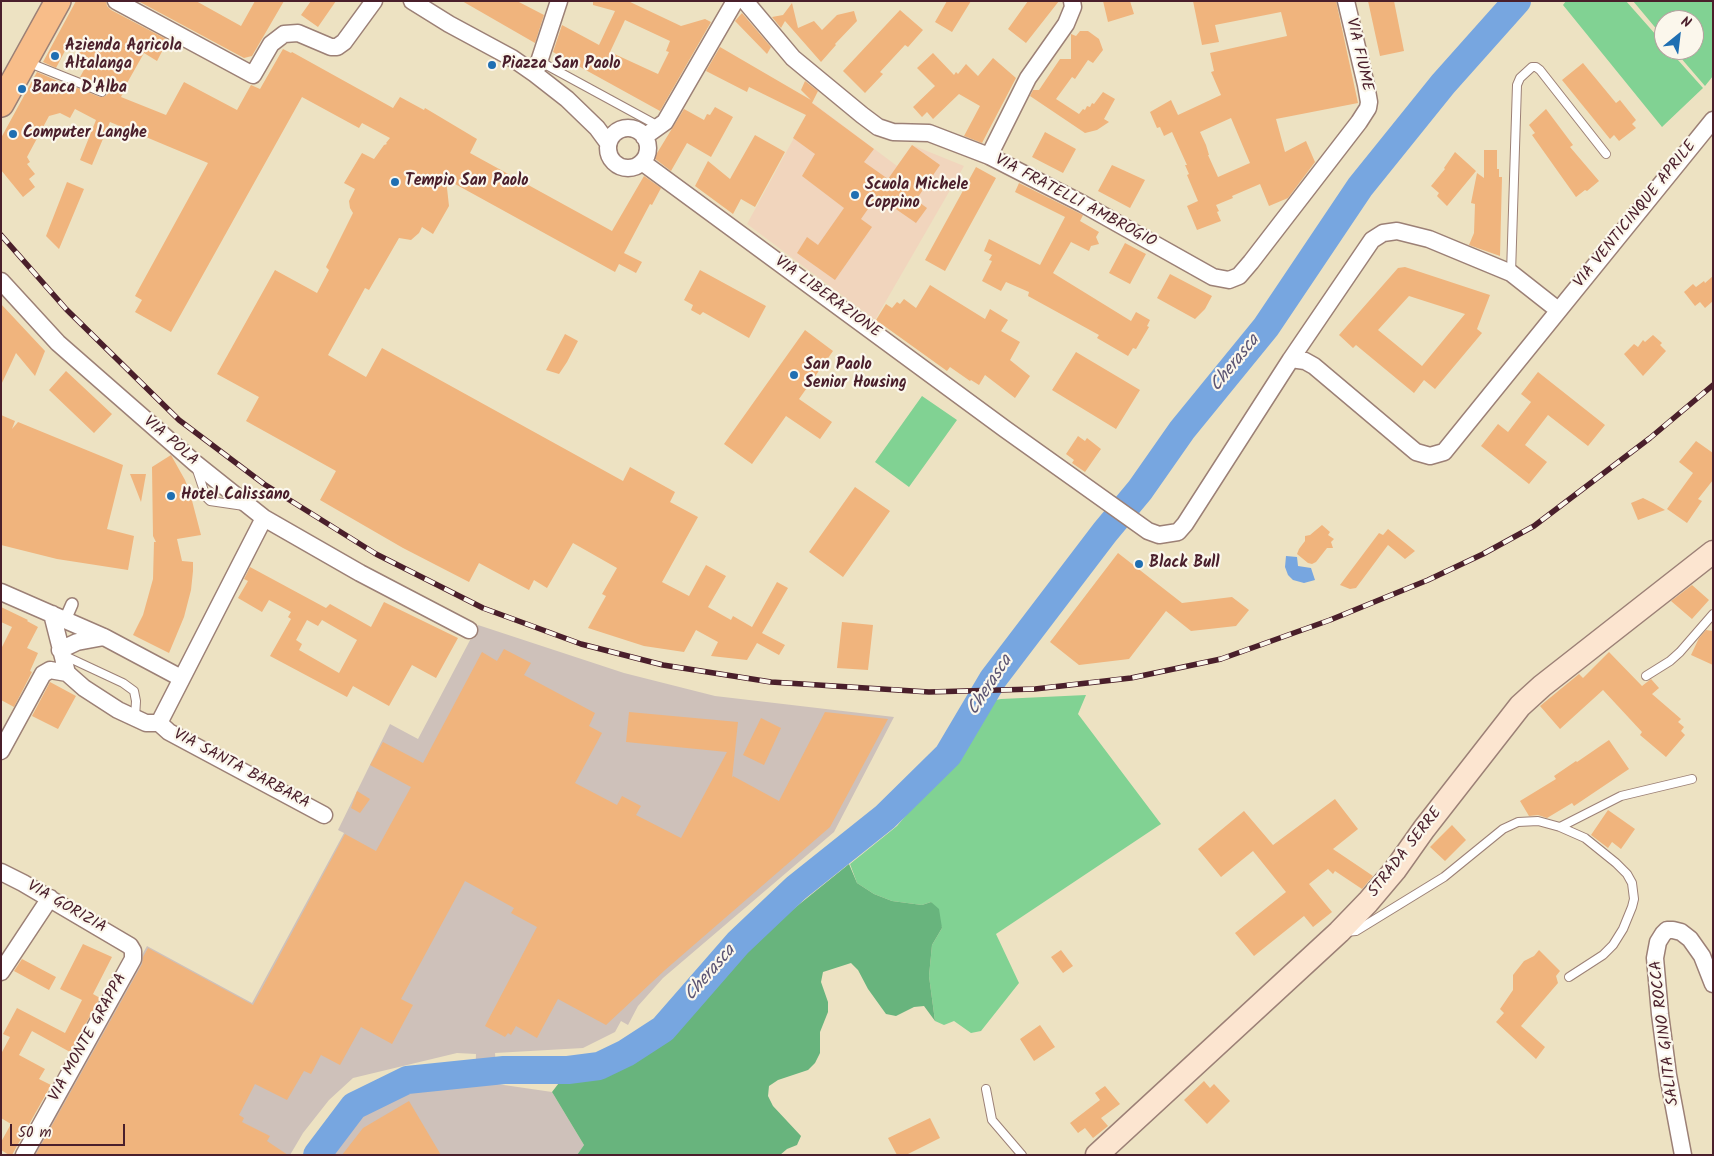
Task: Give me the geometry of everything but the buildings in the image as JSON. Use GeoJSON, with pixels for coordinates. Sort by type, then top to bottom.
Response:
{"type":"FeatureCollection","features":[{"type":"Feature","properties":{"kind":"main road"},"geometry":{"type":"LineString","coordinates":[[1,71],[40,1]]}},
{"type":"Feature","properties":{"kind":"main road"},"geometry":{"type":"LineString","coordinates":[[1,104],[58,1]]}},
{"type":"Feature","properties":{"kind":"main road","name":"STRADA SERRE"},"geometry":{"type":"LineString","coordinates":[[1097,1155],[1339,932],[1368,902],[1395,870],[1424,829],[1520,706],[1542,686],[1713,552]]}},
{"type":"Feature","properties":{"kind":"street"},"geometry":{"type":"LineString","coordinates":[[116,1],[253,75],[271,44],[284,34],[298,33],[331,47],[337,47],[344,42],[374,1]]}},
{"type":"Feature","properties":{"kind":"street"},"geometry":{"type":"LineString","coordinates":[[412,1],[449,24],[512,58],[537,67],[597,128],[608,143]]}},
{"type":"Feature","properties":{"kind":"street"},"geometry":{"type":"LineString","coordinates":[[537,67],[559,1]]}},
{"type":"Feature","properties":{"kind":"street"},"geometry":{"type":"LineString","coordinates":[[649,134],[648,147],[642,162],[633,167],[625,168],[610,158],[608,143],[613,134],[620,130],[632,128],[649,134],[665,122],[735,1]]}},
{"type":"Feature","properties":{"kind":"street","name":"VIA FRATELLI AMBROGIO"},"geometry":{"type":"LineString","coordinates":[[745,1],[793,58],[878,126],[893,132],[929,133],[989,156],[1083,204],[1213,277],[1229,280],[1238,276],[1251,262],[1368,108]]}},
{"type":"Feature","properties":{"kind":"street"},"geometry":{"type":"LineString","coordinates":[[989,156],[1028,78],[1066,24],[1073,7],[1072,1]]}},
{"type":"Feature","properties":{"kind":"street","name":"VIA FIUME"},"geometry":{"type":"LineString","coordinates":[[1346,1],[1366,85],[1369,102],[1368,108]]}},
{"type":"Feature","properties":{"kind":"street"},"geometry":{"type":"LineString","coordinates":[[567,99],[601,121],[620,130]]}},
{"type":"Feature","properties":{"kind":"street","name":"VIA VENTICINQUE APRILE"},"geometry":{"type":"LineString","coordinates":[[1291,359],[1305,361],[1314,366],[1416,452],[1422,455],[1437,455],[1450,447],[1558,310],[1713,120]]}},
{"type":"Feature","properties":{"kind":"street","name":"VIA LIBERAZIONE"},"geometry":{"type":"LineString","coordinates":[[642,162],[997,424],[1148,531],[1159,535],[1178,532],[1185,524],[1291,359]]}},
{"type":"Feature","properties":{"kind":"street"},"geometry":{"type":"LineString","coordinates":[[1291,359],[1372,240],[1383,233],[1396,231],[1430,240],[1511,273],[1558,310]]}},
{"type":"Feature","properties":{"kind":"street","name":"VIA POLA"},"geometry":{"type":"LineString","coordinates":[[1,281],[58,343],[195,463],[264,518],[360,573],[468,630]]}},
{"type":"Feature","properties":{"kind":"street","name":"VIA SANTA BARBARA"},"geometry":{"type":"LineString","coordinates":[[159,723],[264,518]]}},
{"type":"Feature","properties":{"kind":"street"},"geometry":{"type":"LineString","coordinates":[[1,592],[104,637],[181,678]]}},
{"type":"Feature","properties":{"kind":"street"},"geometry":{"type":"LineString","coordinates":[[1,751],[43,674],[50,670],[67,673],[61,652],[59,617],[72,604]]}},
{"type":"Feature","properties":{"kind":"street"},"geometry":{"type":"LineString","coordinates":[[61,652],[77,642],[104,637]]}},
{"type":"Feature","properties":{"kind":"street","name":"VIA SANTA BARBARA"},"geometry":{"type":"LineString","coordinates":[[67,673],[84,688],[118,710],[146,723],[159,723],[169,732],[324,815]]}},
{"type":"Feature","properties":{"kind":"street","name":"VIA GORIZIA"},"geometry":{"type":"LineString","coordinates":[[1,872],[50,898],[130,946]]}},
{"type":"Feature","properties":{"kind":"street"},"geometry":{"type":"LineString","coordinates":[[1,972],[50,898]]}},
{"type":"Feature","properties":{"kind":"street","name":"SALITA GINO ROCCA"},"geometry":{"type":"LineString","coordinates":[[1683,1155],[1668,1075],[1655,958],[1658,942],[1667,930],[1681,932],[1690,938],[1702,956],[1713,984]]}},
{"type":"Feature","properties":{"kind":"street","name":"VIA MONTE GRAPPA"},"geometry":{"type":"LineString","coordinates":[[24,1155],[133,959],[133,950],[130,946]]}},
{"type":"Feature","properties":{"kind":"lane"},"geometry":{"type":"LineString","coordinates":[[25,62],[102,92]]}},
{"type":"Feature","properties":{"kind":"lane"},"geometry":{"type":"LineString","coordinates":[[537,67],[653,123],[649,134]]}},
{"type":"Feature","properties":{"kind":"lane"},"geometry":{"type":"LineString","coordinates":[[1511,273],[1517,85],[1520,78],[1532,67],[1540,70],[1606,154]]}},
{"type":"Feature","properties":{"kind":"lane"},"geometry":{"type":"LineString","coordinates":[[1646,676],[1670,661],[1680,652],[1713,614]]}},
{"type":"Feature","properties":{"kind":"lane"},"geometry":{"type":"LineString","coordinates":[[61,652],[123,683],[134,691],[136,701],[135,718]]}},
{"type":"Feature","properties":{"kind":"lane"},"geometry":{"type":"LineString","coordinates":[[1560,827],[1621,796],[1692,779]]}},
{"type":"Feature","properties":{"kind":"lane"},"geometry":{"type":"LineString","coordinates":[[1339,932],[1356,931],[1413,896],[1444,876],[1502,829],[1525,820],[1538,821],[1560,827],[1585,838],[1627,874],[1634,890],[1632,907],[1623,929],[1613,945],[1603,955],[1569,977]]}},
{"type":"Feature","properties":{"kind":"lane"},"geometry":{"type":"LineString","coordinates":[[986,1089],[992,1120],[1022,1155]]}},
{"type":"Feature","properties":{"kind":"shaded area","name":"Scuola Michele Coppino"},"geometry":{"type":"Polygon","coordinates":[[[813,103],[897,166],[912,145],[964,166],[875,320],[747,224],[813,103]]]}},
{"type":"Feature","properties":{"kind":"shaded area"},"geometry":{"type":"Polygon","coordinates":[[[478,625],[624,673],[715,696],[894,717],[834,832],[663,978],[638,1006],[628,1025],[621,1021],[615,1032],[583,1048],[495,1053],[497,1084],[552,1092],[584,1145],[577,1155],[330,1155],[361,1111],[402,1090],[436,1084],[475,1083],[476,1054],[457,1053],[353,1078],[329,1100],[303,1133],[290,1155],[30,1155],[147,946],[252,1003],[344,833],[338,830],[390,724],[418,739],[478,625]]]}},
{"type":"Feature","properties":{"kind":"green space"},"geometry":{"type":"Polygon","coordinates":[[[1566,1],[1626,1],[1654,33],[1654,60],[1678,60],[1703,88],[1662,127],[1563,5],[1566,1]]]}},
{"type":"Feature","properties":{"kind":"green space"},"geometry":{"type":"Polygon","coordinates":[[[1633,1],[1713,1],[1713,76],[1705,86],[1683,60],[1704,60],[1704,10],[1654,10],[1654,26],[1633,1]]]}},
{"type":"Feature","properties":{"kind":"green space"},"geometry":{"type":"Polygon","coordinates":[[[922,396],[957,420],[909,487],[875,462],[922,396]]]}},
{"type":"Feature","properties":{"kind":"green space"},"geometry":{"type":"Polygon","coordinates":[[[1086,695],[1078,714],[1161,824],[996,934],[1019,983],[981,1031],[971,1033],[954,1021],[944,1025],[935,1021],[929,976],[932,945],[942,928],[931,902],[922,905],[892,901],[874,894],[857,883],[850,864],[897,826],[923,795],[991,701],[1086,695]]]}},
{"type":"Feature","properties":{"kind":"green space"},"geometry":{"type":"Polygon","coordinates":[[[849,864],[857,883],[874,894],[892,901],[922,905],[931,902],[939,909],[942,928],[932,945],[929,976],[935,1021],[924,1006],[914,1007],[896,1016],[886,1014],[868,989],[858,970],[851,963],[823,972],[821,982],[828,1002],[828,1012],[820,1032],[820,1053],[815,1063],[808,1070],[778,1080],[769,1086],[768,1096],[773,1106],[801,1136],[797,1145],[787,1149],[780,1155],[577,1155],[584,1145],[552,1092],[565,1075],[593,1072],[626,1058],[654,1041],[676,1023],[723,967],[849,864]]]}},
{"type":"Feature","properties":{"kind":"water"},"geometry":{"type":"Polygon","coordinates":[[[1286,556],[1297,557],[1298,566],[1311,568],[1315,580],[1304,583],[1293,580],[1288,575],[1285,567],[1286,556]]]}},
{"type":"Feature","properties":{"kind":"waterway","name":"Cherasca"},"geometry":{"type":"LineString","coordinates":[[317,1155],[354,1106],[407,1080],[504,1070],[568,1070],[599,1066],[626,1053],[663,1029],[738,943],[796,888],[885,817],[948,755],[993,679],[1105,532],[1140,490],[1182,430],[1266,327],[1360,187],[1443,84],[1517,1]]}},
{"type":"Feature","properties":{"kind":"railway"},"geometry":{"type":"LineString","coordinates":[[1,235],[66,309],[179,420],[264,484],[376,554],[483,608],[581,644],[663,665],[771,682],[929,692],[1035,689],[1131,678],[1221,659],[1330,620],[1428,580],[1483,554],[1534,526],[1650,438],[1713,385]]}},
{"type":"Feature","properties":{"kind":"place","name":"Azienda Agricola Altalanga"},"geometry":{"type":"Point","coordinates":[55,56]}},
{"type":"Feature","properties":{"kind":"place","name":"Piazza San Paolo"},"geometry":{"type":"Point","coordinates":[492,65]}},
{"type":"Feature","properties":{"kind":"place","name":"Banca D'Alba"},"geometry":{"type":"Point","coordinates":[22,89]}},
{"type":"Feature","properties":{"kind":"place","name":"Computer Langhe"},"geometry":{"type":"Point","coordinates":[13,134]}},
{"type":"Feature","properties":{"kind":"place","name":"Tempio San Paolo"},"geometry":{"type":"Point","coordinates":[395,182]}},
{"type":"Feature","properties":{"kind":"place","name":"Scuola Michele Coppino"},"geometry":{"type":"Point","coordinates":[855,195]}},
{"type":"Feature","properties":{"kind":"place","name":"San Paolo Senior Housing"},"geometry":{"type":"Point","coordinates":[794,375]}},
{"type":"Feature","properties":{"kind":"place","name":"Hotel Calissano"},"geometry":{"type":"Point","coordinates":[171,496]}},
{"type":"Feature","properties":{"kind":"place","name":"Black Bull"},"geometry":{"type":"Point","coordinates":[1139,564]}}]}
